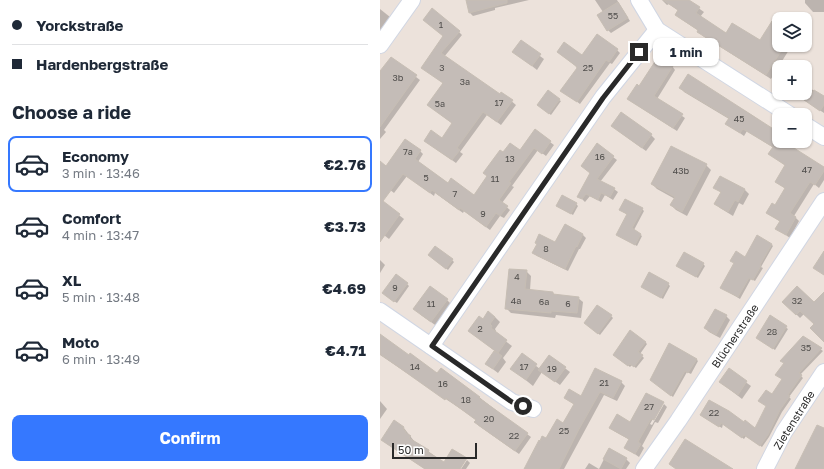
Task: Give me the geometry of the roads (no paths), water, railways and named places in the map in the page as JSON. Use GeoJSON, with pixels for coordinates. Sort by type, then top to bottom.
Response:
{"type":"FeatureCollection","features":[{"type":"Feature","properties":{"kind":"street"},"geometry":{"type":"LineString","coordinates":[[380,46],[412,0]]}},
{"type":"Feature","properties":{"kind":"street"},"geometry":{"type":"LineString","coordinates":[[639,0],[657,30],[779,108]]}},
{"type":"Feature","properties":{"kind":"street"},"geometry":{"type":"LineString","coordinates":[[432,346],[603,98],[657,30]]}},
{"type":"Feature","properties":{"kind":"street"},"geometry":{"type":"LineString","coordinates":[[812,129],[824,137]]}},
{"type":"Feature","properties":{"kind":"street","name":"Blücherstraße"},"geometry":{"type":"LineString","coordinates":[[644,469],[678,421],[824,202]]}},
{"type":"Feature","properties":{"kind":"street"},"geometry":{"type":"LineString","coordinates":[[380,311],[512,402],[534,409]]}},
{"type":"Feature","properties":{"kind":"street","name":"Zietenstraße"},"geometry":{"type":"LineString","coordinates":[[765,469],[784,432],[824,372]]}}]}
